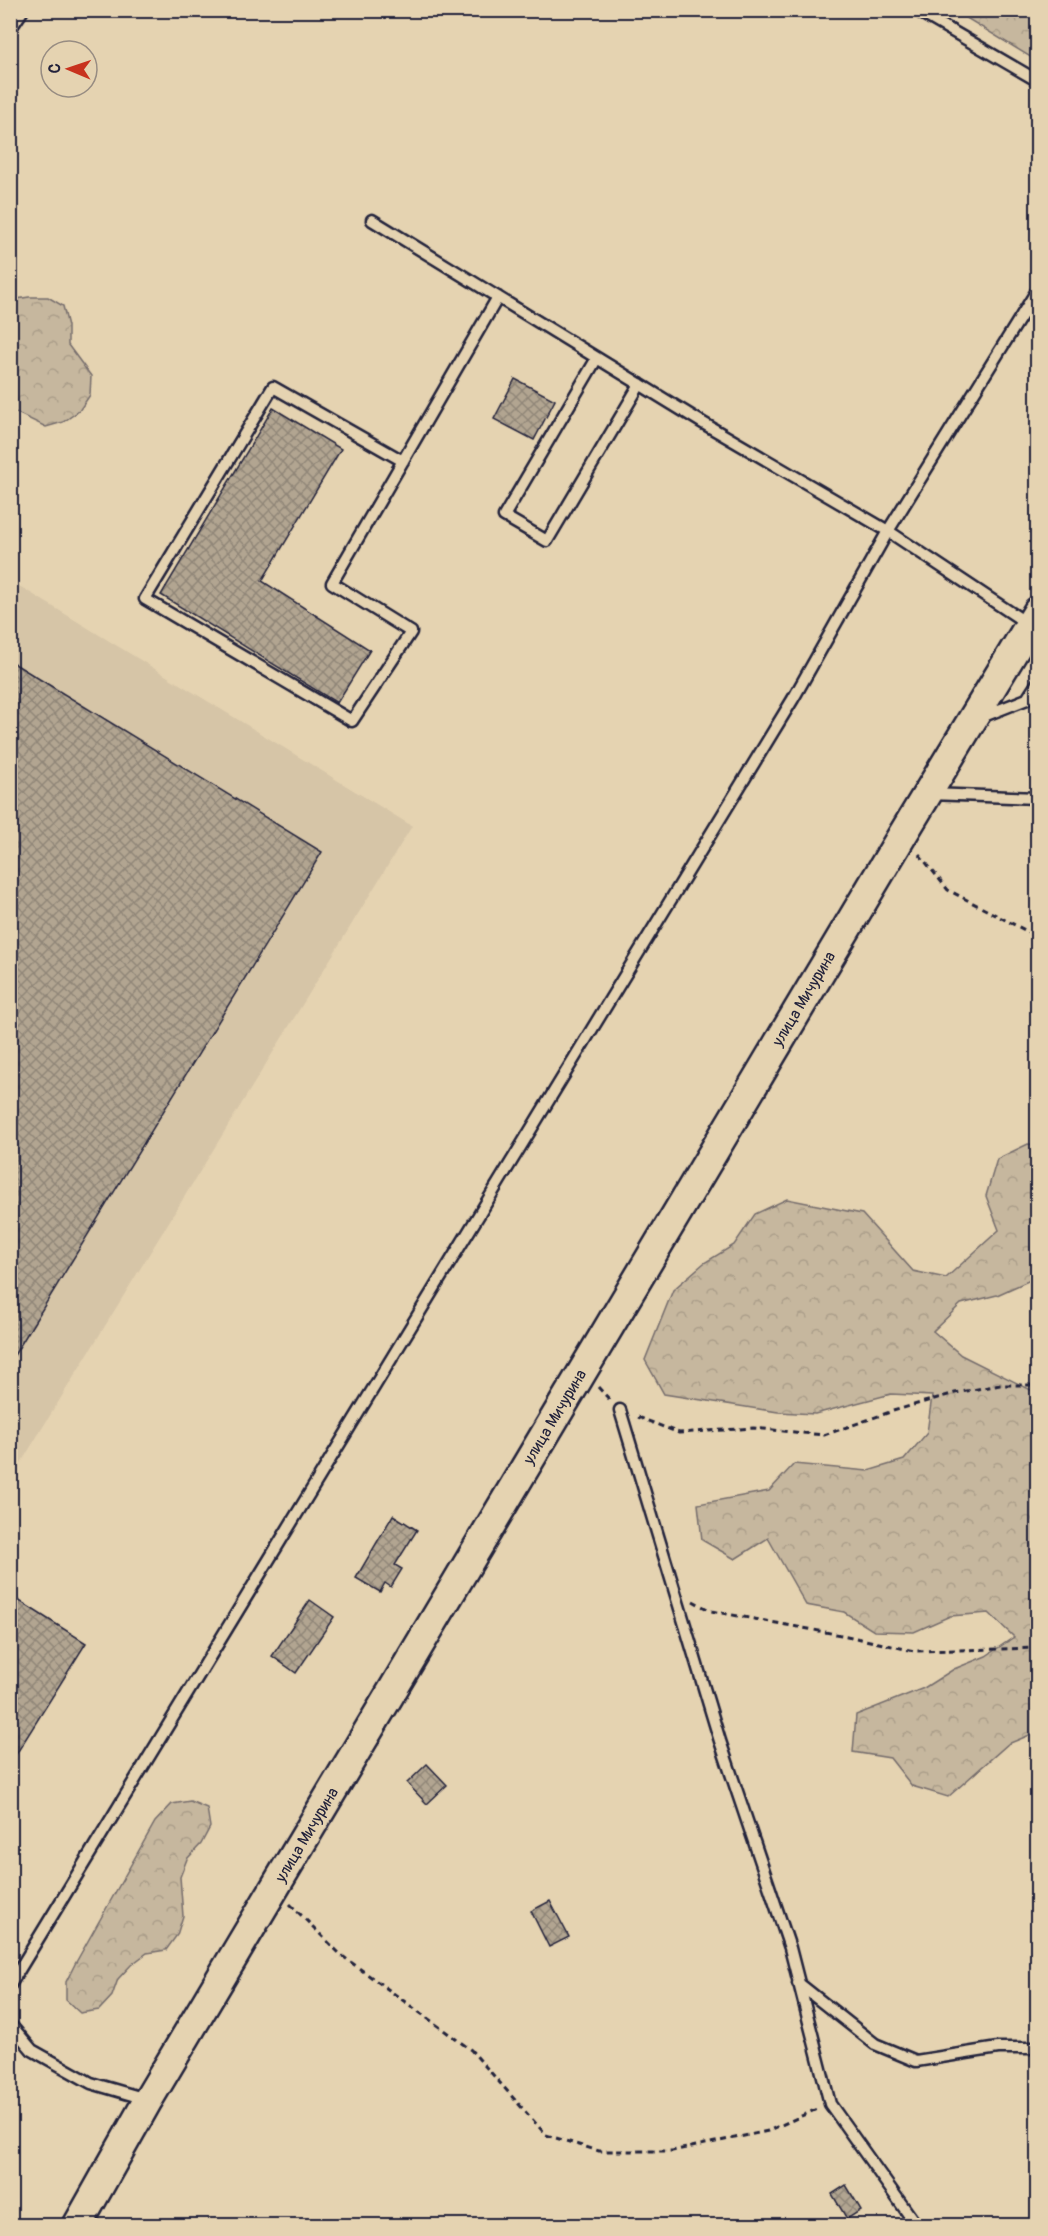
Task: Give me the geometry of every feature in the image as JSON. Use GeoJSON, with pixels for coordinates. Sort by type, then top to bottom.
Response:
{"type":"FeatureCollection","features":[{"type":"Feature","properties":{"kind":"main road","name":"улица Мичурина"},"geometry":{"type":"LineString","coordinates":[[79,2222],[148,2100],[1033,618]]}},
{"type":"Feature","properties":{"kind":"lane"},"geometry":{"type":"LineString","coordinates":[[10,24],[13,25],[23,10]]}},
{"type":"Feature","properties":{"kind":"lane"},"geometry":{"type":"LineString","coordinates":[[916,10],[1038,81]]}},
{"type":"Feature","properties":{"kind":"lane"},"geometry":{"type":"LineString","coordinates":[[372,220],[640,384],[1033,618]]}},
{"type":"Feature","properties":{"kind":"lane"},"geometry":{"type":"LineString","coordinates":[[10,1985],[793,699],[888,531],[1038,289]]}},
{"type":"Feature","properties":{"kind":"lane"},"geometry":{"type":"LineString","coordinates":[[403,461],[273,387],[145,599],[352,721],[411,632],[332,583],[403,461],[498,297]]}},
{"type":"Feature","properties":{"kind":"lane"},"geometry":{"type":"LineString","coordinates":[[597,358],[504,516],[547,541],[640,384]]}},
{"type":"Feature","properties":{"kind":"lane"},"geometry":{"type":"LineString","coordinates":[[971,721],[1027,699],[1038,682]]}},
{"type":"Feature","properties":{"kind":"lane"},"geometry":{"type":"LineString","coordinates":[[927,794],[1038,798]]}},
{"type":"Feature","properties":{"kind":"lane"},"geometry":{"type":"LineString","coordinates":[[620,1410],[720,1741],[790,1948],[830,2104],[917,2226]]}},
{"type":"Feature","properties":{"kind":"lane"},"geometry":{"type":"LineString","coordinates":[[798,1983],[875,2044],[916,2061],[998,2048],[1038,2048]]}},
{"type":"Feature","properties":{"kind":"lane"},"geometry":{"type":"LineString","coordinates":[[10,2024],[32,2050],[91,2084],[148,2100]]}},
{"type":"Feature","properties":{"kind":"path"},"geometry":{"type":"LineString","coordinates":[[903,834],[948,890],[1038,937]]}},
{"type":"Feature","properties":{"kind":"path"},"geometry":{"type":"LineString","coordinates":[[583,1370],[620,1410],[679,1433],[753,1428],[824,1435],[955,1393],[1000,1385],[1038,1385]]}},
{"type":"Feature","properties":{"kind":"path"},"geometry":{"type":"LineString","coordinates":[[676,1591],[711,1611],[914,1651],[1038,1648]]}},
{"type":"Feature","properties":{"kind":"path"},"geometry":{"type":"LineString","coordinates":[[274,1889],[341,1955],[471,2050],[546,2135],[599,2151],[672,2151],[768,2131],[830,2104]]}},
{"type":"Feature","properties":{"kind":"shaded area"},"geometry":{"type":"Polygon","coordinates":[[[11,581],[412,826],[11,1479],[11,581]]]}},
{"type":"Feature","properties":{"kind":"green space"},"geometry":{"type":"Polygon","coordinates":[[[955,11],[1037,11],[1037,61],[955,11]]]}},
{"type":"Feature","properties":{"kind":"green space"},"geometry":{"type":"Polygon","coordinates":[[[48,297],[63,306],[68,326],[68,345],[91,376],[90,395],[79,411],[63,422],[46,427],[11,412],[11,300],[48,297]]]}},
{"type":"Feature","properties":{"kind":"green space"},"geometry":{"type":"Polygon","coordinates":[[[1028,1144],[1037,1145],[1037,1277],[997,1295],[961,1304],[933,1331],[961,1355],[1037,1393],[1037,1732],[1008,1744],[948,1797],[912,1786],[890,1758],[853,1752],[856,1715],[924,1688],[954,1669],[986,1656],[1014,1637],[989,1613],[950,1616],[914,1632],[874,1631],[844,1612],[806,1605],[768,1538],[735,1559],[702,1540],[698,1504],[769,1491],[794,1464],[868,1471],[904,1460],[927,1433],[932,1396],[891,1394],[815,1414],[778,1412],[664,1394],[645,1360],[673,1290],[704,1263],[734,1245],[755,1214],[787,1199],[862,1214],[913,1271],[946,1278],[999,1230],[986,1196],[997,1159],[1028,1144]]]}},
{"type":"Feature","properties":{"kind":"green space"},"geometry":{"type":"Polygon","coordinates":[[[190,1801],[207,1808],[210,1827],[201,1844],[187,1859],[180,1877],[183,1916],[177,1935],[166,1950],[147,1953],[131,1965],[118,1979],[112,1996],[99,2010],[80,2013],[66,2000],[66,1982],[75,1964],[155,1822],[172,1804],[190,1801]]]}},
{"type":"Feature","properties":{"kind":"building"},"geometry":{"type":"Polygon","coordinates":[[[515,379],[555,400],[534,440],[494,419],[515,379]]]}},
{"type":"Feature","properties":{"kind":"building"},"geometry":{"type":"Polygon","coordinates":[[[273,408],[341,449],[262,581],[370,650],[337,703],[161,595],[273,408]]]}},
{"type":"Feature","properties":{"kind":"building"},"geometry":{"type":"Polygon","coordinates":[[[10,661],[322,852],[10,1362],[10,661]]]}},
{"type":"Feature","properties":{"kind":"building"},"geometry":{"type":"Polygon","coordinates":[[[393,1515],[417,1530],[395,1565],[402,1569],[391,1587],[385,1583],[380,1592],[356,1578],[393,1515]]]}},
{"type":"Feature","properties":{"kind":"building"},"geometry":{"type":"Polygon","coordinates":[[[10,1595],[86,1643],[10,1764],[10,1595]]]}},
{"type":"Feature","properties":{"kind":"building"},"geometry":{"type":"Polygon","coordinates":[[[310,1600],[334,1617],[296,1673],[272,1656],[310,1600]]]}},
{"type":"Feature","properties":{"kind":"building"},"geometry":{"type":"Polygon","coordinates":[[[427,1764],[447,1785],[427,1804],[407,1783],[427,1764]]]}},
{"type":"Feature","properties":{"kind":"building"},"geometry":{"type":"Polygon","coordinates":[[[550,1901],[569,1937],[549,1947],[531,1911],[550,1901]]]}},
{"type":"Feature","properties":{"kind":"building"},"geometry":{"type":"Polygon","coordinates":[[[846,2185],[861,2210],[847,2219],[832,2194],[846,2185]]]}}]}
